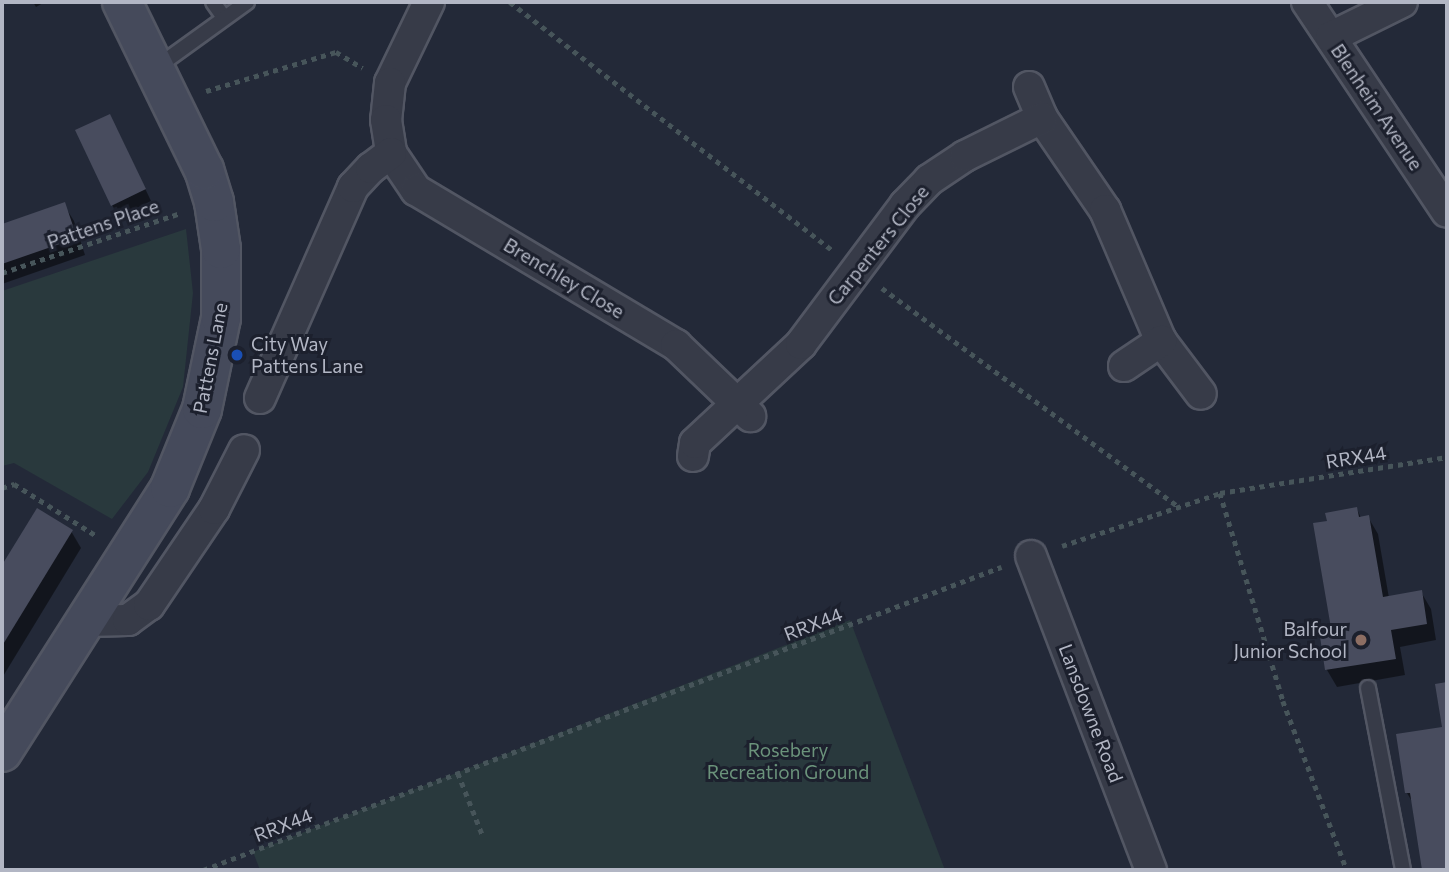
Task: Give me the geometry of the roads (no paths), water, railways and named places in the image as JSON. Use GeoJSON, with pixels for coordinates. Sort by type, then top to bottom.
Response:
{"type":"FeatureCollection","features":[{"type":"Feature","properties":{"kind":"street","name":"Pattens Lane"},"geometry":{"type":"LineString","coordinates":[[2,752],[170,488],[202,409],[221,307],[221,249],[214,202],[204,170],[122,2]]}},
{"type":"Feature","properties":{"kind":"street"},"geometry":{"type":"LineString","coordinates":[[261,398],[353,187],[371,168],[391,153],[386,120],[390,83],[429,2]]}},
{"type":"Feature","properties":{"kind":"street","name":"Blenheim Avenue"},"geometry":{"type":"LineString","coordinates":[[1307,2],[1447,212]]}},
{"type":"Feature","properties":{"kind":"street"},"geometry":{"type":"LineString","coordinates":[[1331,37],[1402,2]]}},
{"type":"Feature","properties":{"kind":"street"},"geometry":{"type":"LineString","coordinates":[[1029,88],[1042,117],[1105,210],[1161,341],[1201,394]]}},
{"type":"Feature","properties":{"kind":"street","name":"Carpenters Close"},"geometry":{"type":"LineString","coordinates":[[744,410],[801,344],[905,205],[929,180],[965,156],[1042,117]]}},
{"type":"Feature","properties":{"kind":"street","name":"Brenchley Close"},"geometry":{"type":"LineString","coordinates":[[391,153],[416,190],[676,345],[744,410]]}},
{"type":"Feature","properties":{"kind":"street"},"geometry":{"type":"LineString","coordinates":[[1124,366],[1161,341]]}},
{"type":"Feature","properties":{"kind":"street"},"geometry":{"type":"LineString","coordinates":[[693,456],[695,443],[744,410]]}},
{"type":"Feature","properties":{"kind":"street"},"geometry":{"type":"LineString","coordinates":[[85,621],[128,620],[149,605],[214,509],[244,450]]}},
{"type":"Feature","properties":{"kind":"street","name":"Lansdowne Road"},"geometry":{"type":"LineString","coordinates":[[1031,556],[1152,870]]}},
{"type":"Feature","properties":{"kind":"lane"},"geometry":{"type":"LineString","coordinates":[[213,2],[224,18]]}},
{"type":"Feature","properties":{"kind":"lane"},"geometry":{"type":"LineString","coordinates":[[163,84],[224,18],[247,2]]}},
{"type":"Feature","properties":{"kind":"lane"},"geometry":{"type":"LineString","coordinates":[[1368,688],[1403,870]]}},
{"type":"Feature","properties":{"kind":"place","name":"City Way Pattens Lane"},"geometry":{"type":"Point","coordinates":[237,355]}},
{"type":"Feature","properties":{"kind":"place","name":"Balfour Junior School"},"geometry":{"type":"Point","coordinates":[1361,640]}},
{"type":"Feature","properties":{"kind":"park label","name":"Rosebery Recreation Ground"},"geometry":{"type":"Point","coordinates":[788,761]}}]}
